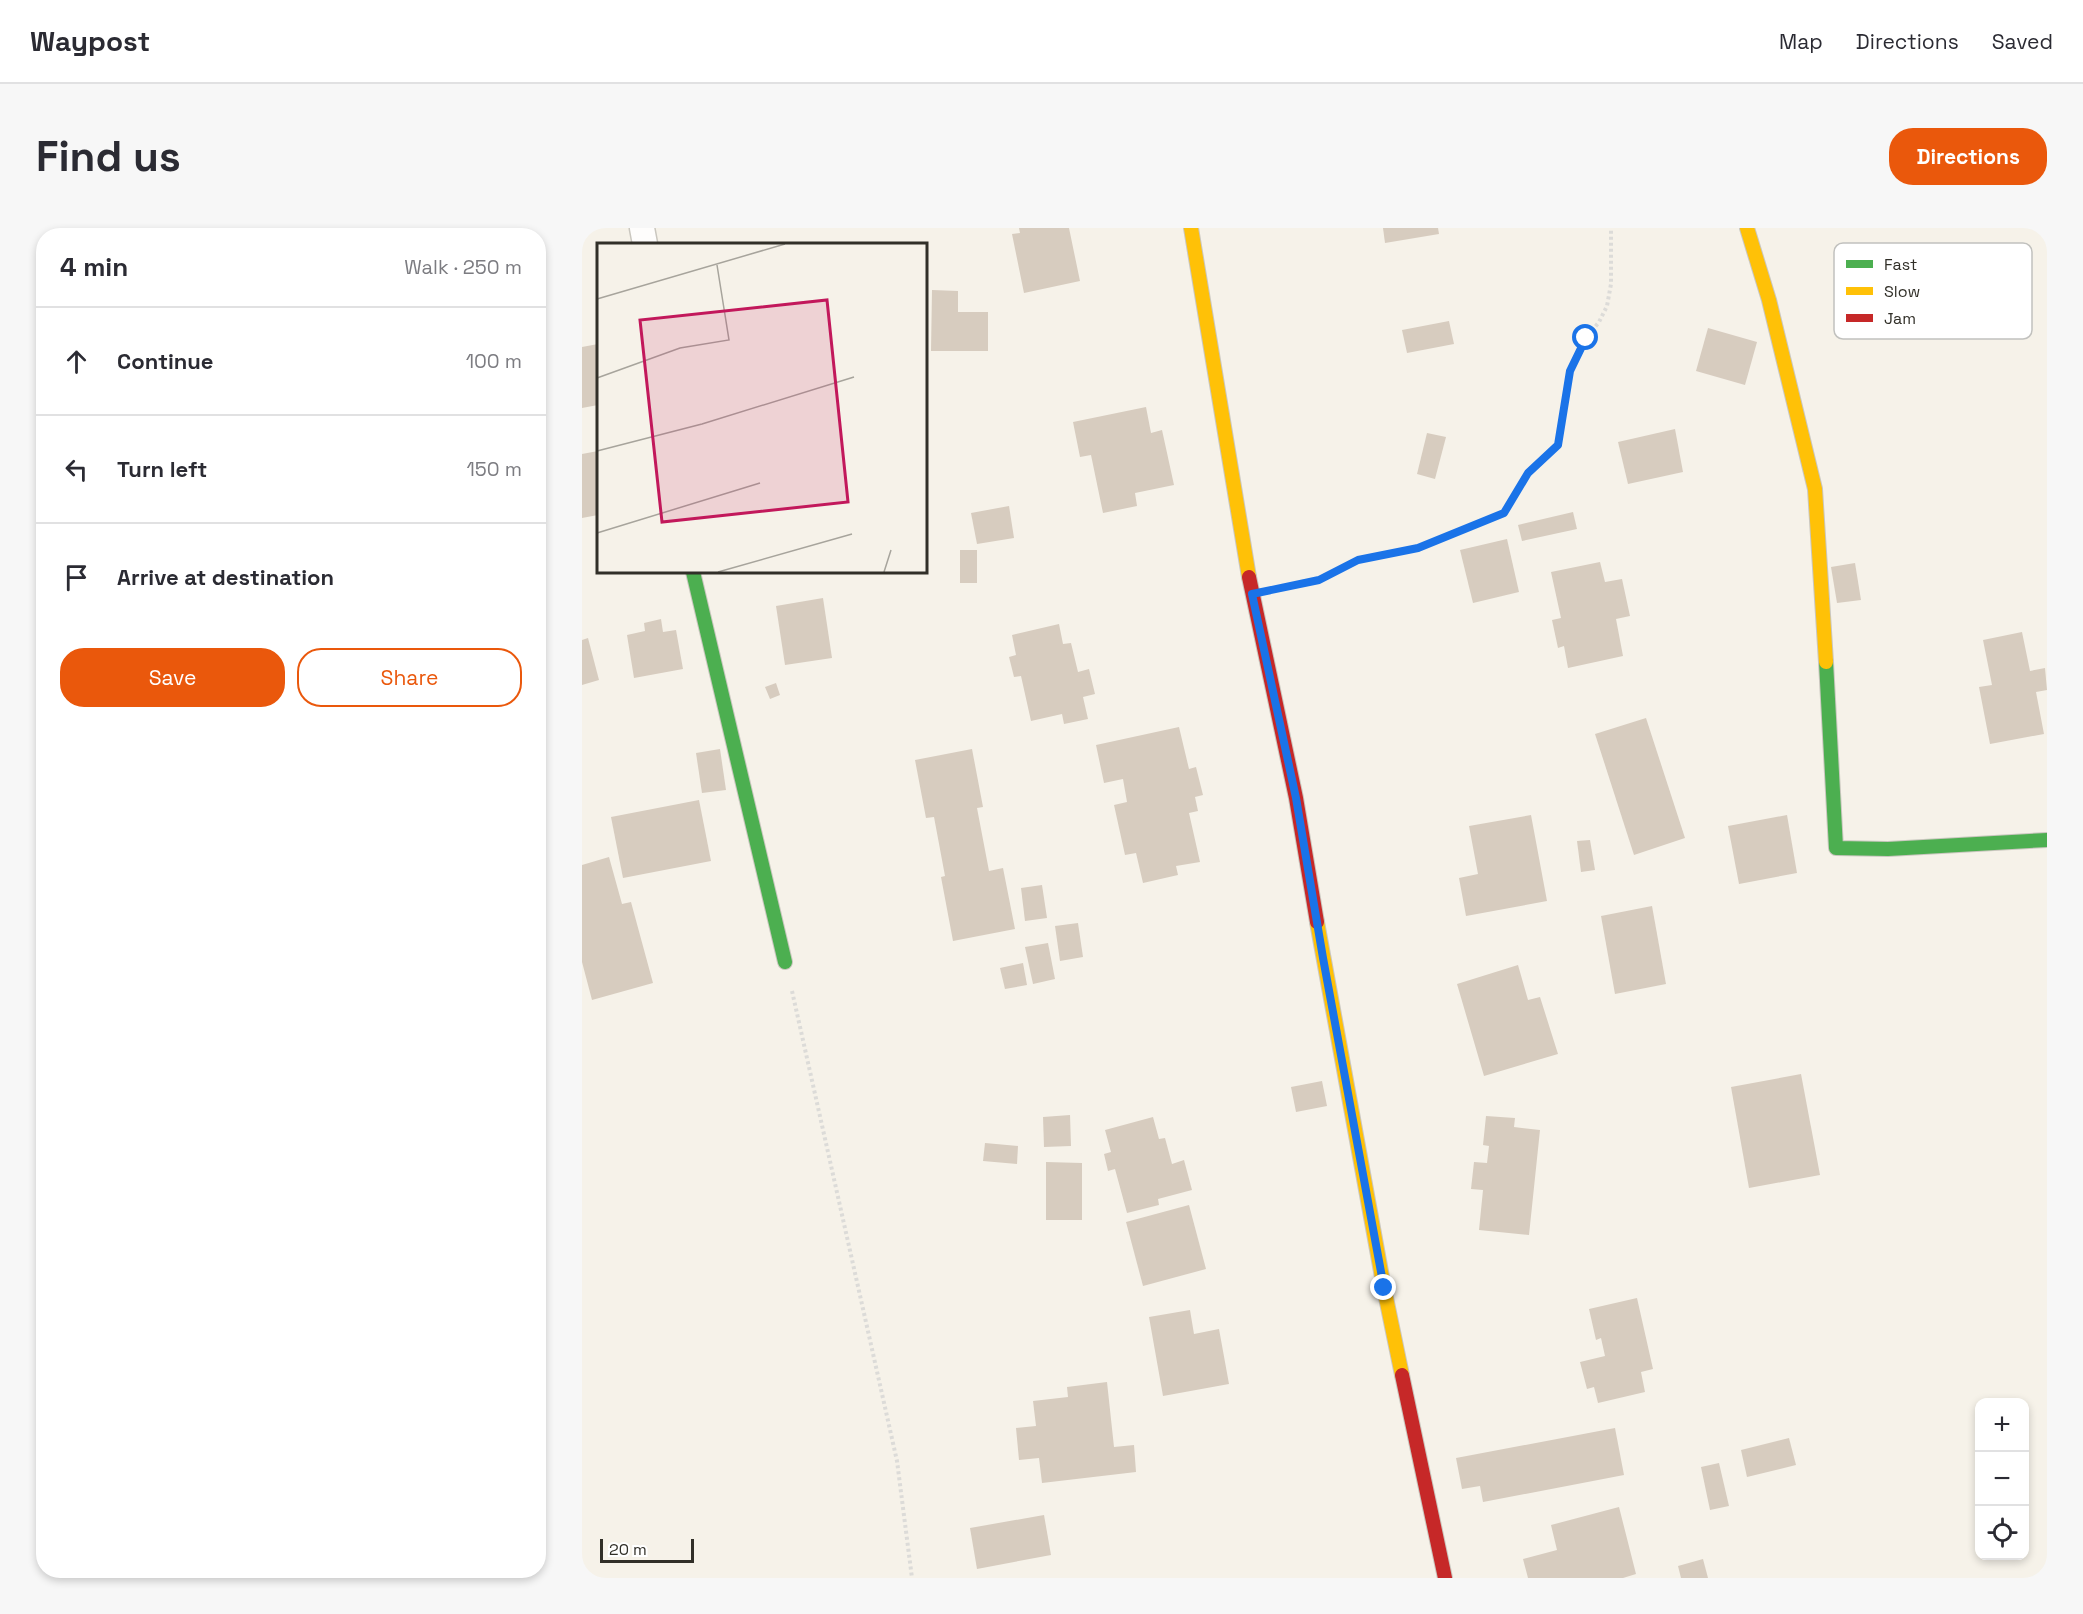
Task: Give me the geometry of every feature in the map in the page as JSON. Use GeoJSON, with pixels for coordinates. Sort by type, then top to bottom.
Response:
{"type":"FeatureCollection","features":[{"type":"Feature","properties":{"kind":"street"},"geometry":{"type":"LineString","coordinates":[[642,228],[645,243]]}},
{"type":"Feature","properties":{"kind":"street"},"geometry":{"type":"LineString","coordinates":[[1191,228],[1252,594],[1296,798],[1384,1288],[1445,1578]]}},
{"type":"Feature","properties":{"kind":"street"},"geometry":{"type":"LineString","coordinates":[[1746,228],[1769,300],[1815,489],[1836,848],[1888,849],[2047,840]]}},
{"type":"Feature","properties":{"kind":"street"},"geometry":{"type":"LineString","coordinates":[[693,573],[785,962]]}},
{"type":"Feature","properties":{"kind":"path"},"geometry":{"type":"LineString","coordinates":[[1252,594],[1319,580],[1358,560],[1418,548],[1504,513],[1528,473],[1558,445],[1570,371],[1586,338],[1599,322],[1607,306],[1611,284],[1611,228]]}},
{"type":"Feature","properties":{"kind":"path"},"geometry":{"type":"LineString","coordinates":[[785,962],[897,1461],[912,1578]]}},
{"type":"Feature","properties":{"kind":"building"},"geometry":{"type":"Polygon","coordinates":[[[1019,228],[1069,228],[1080,281],[1024,293],[1012,234],[1020,233],[1019,228]]]}},
{"type":"Feature","properties":{"kind":"building"},"geometry":{"type":"Polygon","coordinates":[[[1383,228],[1438,228],[1439,234],[1385,243],[1383,228]]]}},
{"type":"Feature","properties":{"kind":"building"},"geometry":{"type":"Polygon","coordinates":[[[932,290],[958,291],[958,312],[988,312],[988,351],[931,351],[932,290]]]}},
{"type":"Feature","properties":{"kind":"building"},"geometry":{"type":"Polygon","coordinates":[[[1449,321],[1454,344],[1407,353],[1402,330],[1449,321]]]}},
{"type":"Feature","properties":{"kind":"building"},"geometry":{"type":"Polygon","coordinates":[[[1708,328],[1757,342],[1745,385],[1696,371],[1708,328]]]}},
{"type":"Feature","properties":{"kind":"building"},"geometry":{"type":"Polygon","coordinates":[[[597,344],[597,405],[582,408],[582,347],[597,344]]]}},
{"type":"Feature","properties":{"kind":"building"},"geometry":{"type":"Polygon","coordinates":[[[1146,407],[1151,433],[1162,430],[1174,485],[1135,493],[1137,506],[1103,513],[1091,455],[1080,457],[1073,422],[1146,407]]]}},
{"type":"Feature","properties":{"kind":"building"},"geometry":{"type":"Polygon","coordinates":[[[1675,429],[1683,472],[1628,484],[1618,442],[1675,429]]]}},
{"type":"Feature","properties":{"kind":"building"},"geometry":{"type":"Polygon","coordinates":[[[1427,433],[1446,437],[1435,479],[1417,474],[1427,433]]]}},
{"type":"Feature","properties":{"kind":"building"},"geometry":{"type":"Polygon","coordinates":[[[597,451],[597,515],[582,518],[582,454],[597,451]]]}},
{"type":"Feature","properties":{"kind":"building"},"geometry":{"type":"Polygon","coordinates":[[[1009,506],[1014,538],[977,544],[971,513],[1009,506]]]}},
{"type":"Feature","properties":{"kind":"building"},"geometry":{"type":"Polygon","coordinates":[[[1573,512],[1577,529],[1522,541],[1518,525],[1573,512]]]}},
{"type":"Feature","properties":{"kind":"building"},"geometry":{"type":"Polygon","coordinates":[[[1507,539],[1519,592],[1473,603],[1460,550],[1507,539]]]}},
{"type":"Feature","properties":{"kind":"building"},"geometry":{"type":"Polygon","coordinates":[[[960,550],[977,550],[977,583],[960,583],[960,550]]]}},
{"type":"Feature","properties":{"kind":"building"},"geometry":{"type":"Polygon","coordinates":[[[1600,562],[1605,582],[1622,579],[1630,616],[1616,619],[1623,656],[1568,668],[1564,646],[1558,648],[1552,620],[1561,618],[1551,572],[1600,562]]]}},
{"type":"Feature","properties":{"kind":"building"},"geometry":{"type":"Polygon","coordinates":[[[1855,563],[1861,600],[1837,603],[1831,567],[1855,563]]]}},
{"type":"Feature","properties":{"kind":"building"},"geometry":{"type":"Polygon","coordinates":[[[823,598],[832,658],[785,665],[776,606],[823,598]]]}},
{"type":"Feature","properties":{"kind":"building"},"geometry":{"type":"Polygon","coordinates":[[[661,619],[663,632],[676,630],[683,669],[634,678],[627,635],[645,631],[644,623],[661,619]]]}},
{"type":"Feature","properties":{"kind":"building"},"geometry":{"type":"Polygon","coordinates":[[[1059,624],[1063,644],[1071,643],[1078,672],[1089,669],[1095,694],[1083,697],[1088,719],[1064,724],[1062,714],[1031,721],[1021,676],[1014,677],[1009,657],[1016,655],[1012,635],[1059,624]]]}},
{"type":"Feature","properties":{"kind":"building"},"geometry":{"type":"Polygon","coordinates":[[[2022,632],[2030,671],[2045,668],[2047,690],[2036,692],[2044,734],[1990,744],[1979,687],[1992,685],[1983,640],[2022,632]]]}},
{"type":"Feature","properties":{"kind":"building"},"geometry":{"type":"Polygon","coordinates":[[[588,638],[599,680],[582,685],[582,640],[588,638]]]}},
{"type":"Feature","properties":{"kind":"building"},"geometry":{"type":"Polygon","coordinates":[[[776,683],[780,695],[770,699],[765,687],[776,683]]]}},
{"type":"Feature","properties":{"kind":"building"},"geometry":{"type":"Polygon","coordinates":[[[1646,718],[1685,838],[1634,855],[1595,734],[1646,718]]]}},
{"type":"Feature","properties":{"kind":"building"},"geometry":{"type":"Polygon","coordinates":[[[1179,727],[1189,769],[1196,767],[1203,795],[1195,797],[1198,811],[1189,813],[1200,862],[1176,866],[1178,875],[1143,883],[1136,853],[1125,855],[1114,805],[1127,802],[1123,779],[1104,783],[1096,745],[1179,727]]]}},
{"type":"Feature","properties":{"kind":"building"},"geometry":{"type":"Polygon","coordinates":[[[720,749],[726,790],[702,793],[696,753],[720,749]]]}},
{"type":"Feature","properties":{"kind":"building"},"geometry":{"type":"Polygon","coordinates":[[[972,749],[983,807],[977,808],[989,871],[1003,868],[1015,929],[953,941],[941,877],[945,876],[934,817],[926,818],[915,760],[972,749]]]}},
{"type":"Feature","properties":{"kind":"building"},"geometry":{"type":"Polygon","coordinates":[[[699,800],[711,861],[623,878],[611,817],[699,800]]]}},
{"type":"Feature","properties":{"kind":"building"},"geometry":{"type":"Polygon","coordinates":[[[1531,815],[1547,901],[1466,916],[1459,878],[1478,874],[1469,826],[1531,815]]]}},
{"type":"Feature","properties":{"kind":"building"},"geometry":{"type":"Polygon","coordinates":[[[1787,815],[1797,873],[1739,884],[1728,826],[1787,815]]]}},
{"type":"Feature","properties":{"kind":"building"},"geometry":{"type":"Polygon","coordinates":[[[1590,840],[1595,870],[1581,872],[1577,841],[1590,840]]]}},
{"type":"Feature","properties":{"kind":"building"},"geometry":{"type":"Polygon","coordinates":[[[609,857],[622,904],[631,902],[653,983],[592,1000],[582,962],[582,865],[609,857]]]}},
{"type":"Feature","properties":{"kind":"building"},"geometry":{"type":"Polygon","coordinates":[[[1042,885],[1047,918],[1025,921],[1021,888],[1042,885]]]}},
{"type":"Feature","properties":{"kind":"building"},"geometry":{"type":"Polygon","coordinates":[[[1652,906],[1666,984],[1615,994],[1601,916],[1652,906]]]}},
{"type":"Feature","properties":{"kind":"building"},"geometry":{"type":"Polygon","coordinates":[[[1078,923],[1083,957],[1060,961],[1055,926],[1078,923]]]}},
{"type":"Feature","properties":{"kind":"building"},"geometry":{"type":"Polygon","coordinates":[[[1048,943],[1055,979],[1033,984],[1025,947],[1048,943]]]}},
{"type":"Feature","properties":{"kind":"building"},"geometry":{"type":"Polygon","coordinates":[[[1023,963],[1027,985],[1005,989],[1000,968],[1023,963]]]}},
{"type":"Feature","properties":{"kind":"building"},"geometry":{"type":"Polygon","coordinates":[[[1518,965],[1528,1000],[1540,997],[1558,1054],[1484,1076],[1457,984],[1518,965]]]}},
{"type":"Feature","properties":{"kind":"building"},"geometry":{"type":"Polygon","coordinates":[[[1801,1074],[1820,1175],[1749,1188],[1731,1087],[1801,1074]]]}},
{"type":"Feature","properties":{"kind":"building"},"geometry":{"type":"Polygon","coordinates":[[[1322,1081],[1327,1106],[1296,1112],[1291,1087],[1322,1081]]]}},
{"type":"Feature","properties":{"kind":"building"},"geometry":{"type":"Polygon","coordinates":[[[1070,1115],[1071,1146],[1044,1147],[1043,1117],[1070,1115]]]}},
{"type":"Feature","properties":{"kind":"building"},"geometry":{"type":"Polygon","coordinates":[[[1486,1116],[1515,1118],[1514,1127],[1540,1130],[1529,1235],[1479,1230],[1483,1190],[1471,1189],[1474,1162],[1487,1163],[1489,1146],[1483,1145],[1486,1116]]]}},
{"type":"Feature","properties":{"kind":"building"},"geometry":{"type":"Polygon","coordinates":[[[1153,1117],[1159,1139],[1165,1138],[1172,1164],[1184,1160],[1192,1190],[1158,1199],[1159,1205],[1127,1213],[1115,1169],[1108,1171],[1104,1154],[1111,1152],[1105,1130],[1153,1117]]]}},
{"type":"Feature","properties":{"kind":"building"},"geometry":{"type":"Polygon","coordinates":[[[985,1143],[1018,1146],[1017,1164],[983,1161],[985,1143]]]}},
{"type":"Feature","properties":{"kind":"building"},"geometry":{"type":"Polygon","coordinates":[[[1046,1162],[1082,1163],[1082,1220],[1046,1220],[1046,1162]]]}},
{"type":"Feature","properties":{"kind":"building"},"geometry":{"type":"Polygon","coordinates":[[[1189,1205],[1206,1269],[1143,1286],[1126,1222],[1189,1205]]]}},
{"type":"Feature","properties":{"kind":"building"},"geometry":{"type":"Polygon","coordinates":[[[1637,1298],[1653,1369],[1641,1372],[1645,1392],[1598,1403],[1594,1387],[1587,1389],[1580,1362],[1605,1356],[1601,1338],[1596,1340],[1589,1309],[1637,1298]]]}},
{"type":"Feature","properties":{"kind":"building"},"geometry":{"type":"Polygon","coordinates":[[[1190,1310],[1194,1334],[1219,1329],[1229,1384],[1163,1396],[1149,1317],[1190,1310]]]}},
{"type":"Feature","properties":{"kind":"building"},"geometry":{"type":"Polygon","coordinates":[[[1107,1382],[1114,1447],[1134,1445],[1136,1472],[1042,1483],[1039,1458],[1019,1460],[1016,1428],[1036,1426],[1033,1401],[1068,1397],[1067,1387],[1107,1382]]]}},
{"type":"Feature","properties":{"kind":"building"},"geometry":{"type":"Polygon","coordinates":[[[1615,1428],[1624,1475],[1483,1502],[1480,1486],[1462,1489],[1456,1458],[1615,1428]]]}},
{"type":"Feature","properties":{"kind":"building"},"geometry":{"type":"Polygon","coordinates":[[[1789,1438],[1796,1465],[1747,1477],[1741,1450],[1789,1438]]]}},
{"type":"Feature","properties":{"kind":"building"},"geometry":{"type":"Polygon","coordinates":[[[1719,1463],[1729,1506],[1710,1510],[1701,1467],[1719,1463]]]}},
{"type":"Feature","properties":{"kind":"building"},"geometry":{"type":"Polygon","coordinates":[[[1619,1507],[1636,1574],[1623,1578],[1528,1578],[1523,1559],[1557,1550],[1551,1525],[1619,1507]]]}},
{"type":"Feature","properties":{"kind":"building"},"geometry":{"type":"Polygon","coordinates":[[[1044,1515],[1051,1555],[977,1569],[970,1528],[1044,1515]]]}},
{"type":"Feature","properties":{"kind":"building"},"geometry":{"type":"Polygon","coordinates":[[[1703,1559],[1708,1578],[1681,1578],[1678,1566],[1703,1559]]]}},
{"type":"Feature","properties":{"kind":"traffic: fast"},"geometry":{"type":"LineString","coordinates":[[693,573],[785,962]]}},
{"type":"Feature","properties":{"kind":"traffic: fast"},"geometry":{"type":"LineString","coordinates":[[1826,662],[1836,848],[1888,849],[2047,840]]}},
{"type":"Feature","properties":{"kind":"traffic: slow"},"geometry":{"type":"LineString","coordinates":[[1191,228],[1249,577]]}},
{"type":"Feature","properties":{"kind":"traffic: slow"},"geometry":{"type":"LineString","coordinates":[[1747,228],[1769,300],[1815,489],[1826,662]]}},
{"type":"Feature","properties":{"kind":"traffic: slow"},"geometry":{"type":"LineString","coordinates":[[1317,922],[1402,1375]]}},
{"type":"Feature","properties":{"kind":"traffic: jam"},"geometry":{"type":"LineString","coordinates":[[1249,577],[1296,798],[1317,922]]}},
{"type":"Feature","properties":{"kind":"traffic: jam"},"geometry":{"type":"LineString","coordinates":[[1402,1375],[1445,1578]]}},
{"type":"Feature","properties":{"kind":"route"},"geometry":{"type":"LineString","coordinates":[[1384,1288],[1296,798],[1252,594],[1319,580],[1358,560],[1418,548],[1504,513],[1528,473],[1558,445],[1570,371],[1586,338]]}}]}
